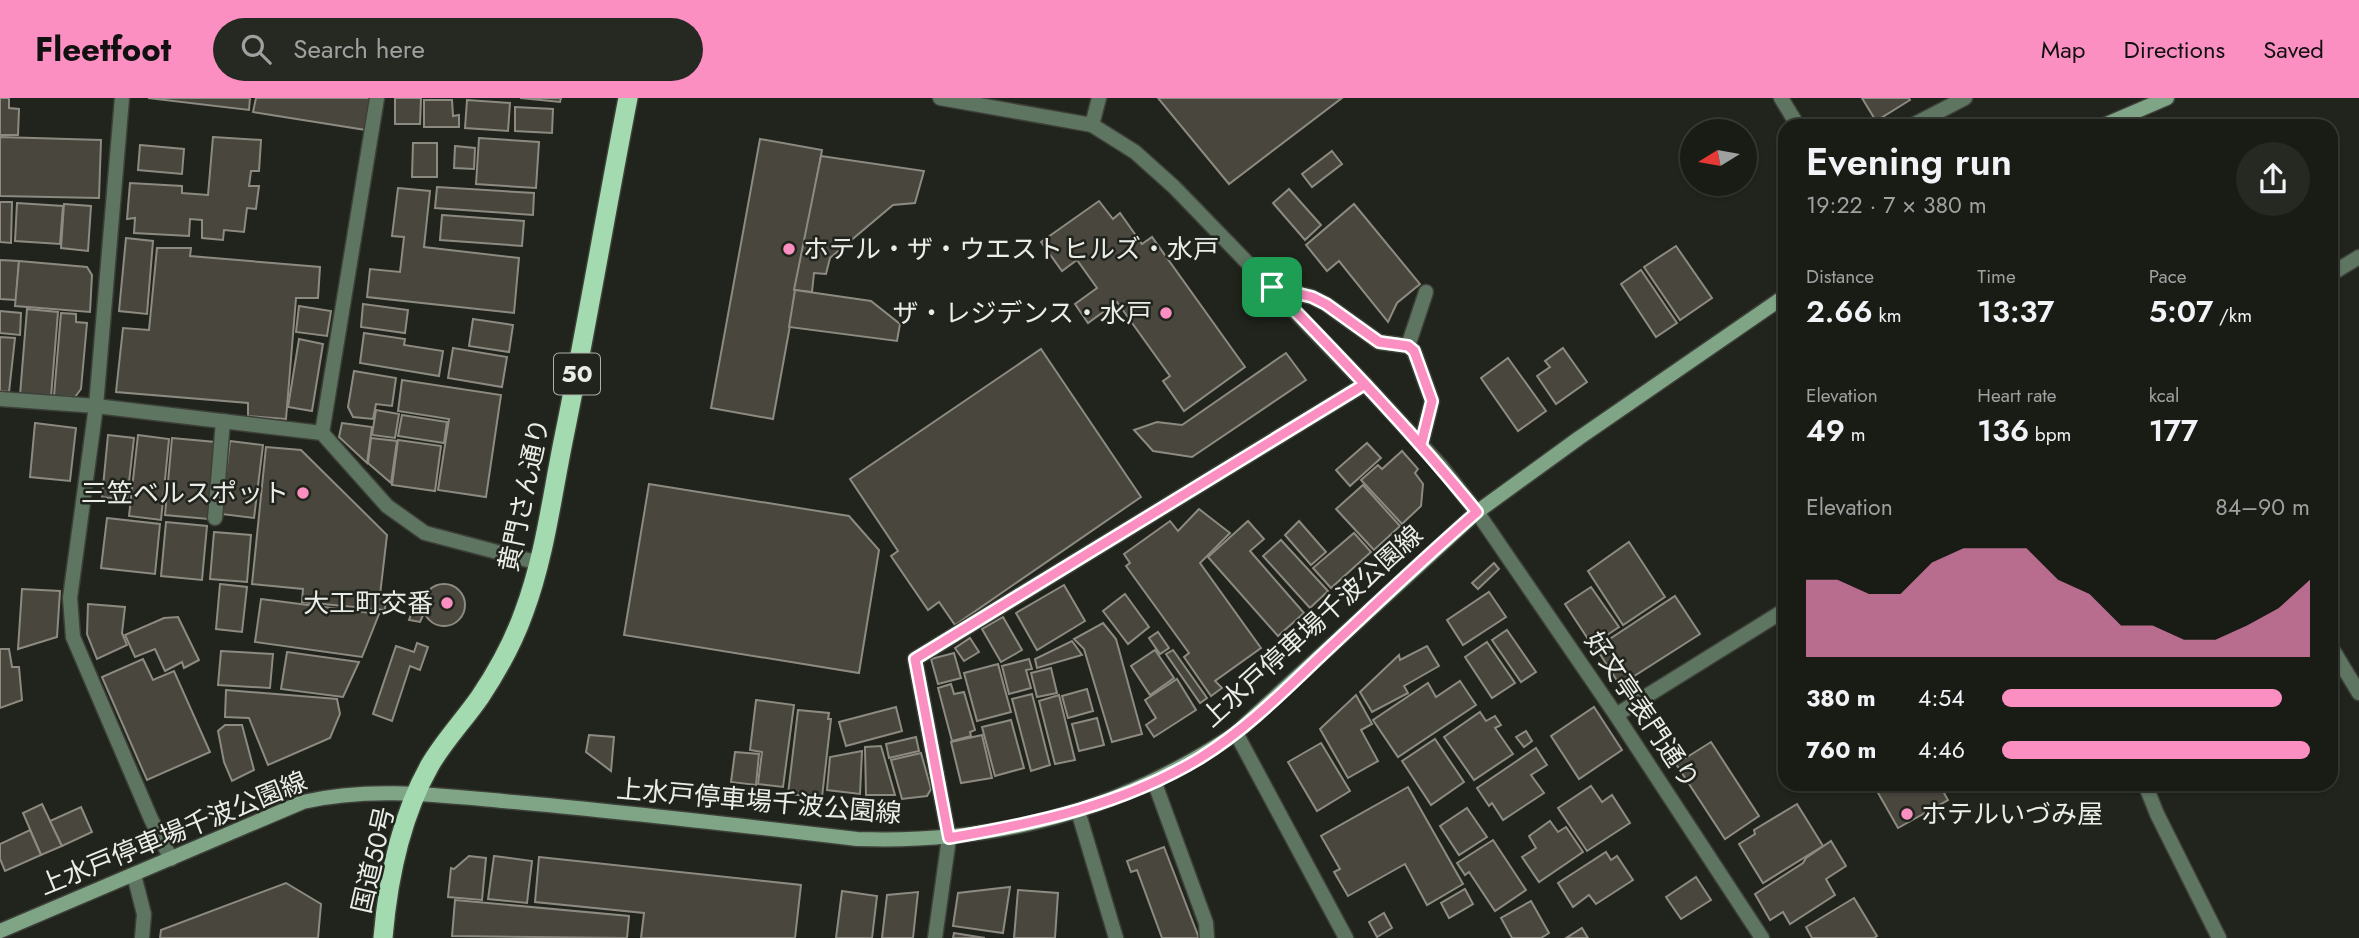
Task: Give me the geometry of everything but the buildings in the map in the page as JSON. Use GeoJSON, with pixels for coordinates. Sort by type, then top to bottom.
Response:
{"type":"FeatureCollection","features":[{"type":"Feature","properties":{"kind":"highway","name":"黄門さん通り"},"geometry":{"type":"LineString","coordinates":[[416,793],[431,765],[481,696],[507,654],[539,563],[628,98]]}},
{"type":"Feature","properties":{"kind":"highway","name":"国道50号"},"geometry":{"type":"LineString","coordinates":[[383,938],[389,885],[402,831],[416,793]]}},
{"type":"Feature","properties":{"kind":"main road"},"geometry":{"type":"LineString","coordinates":[[2118,119],[2167,98]]}},
{"type":"Feature","properties":{"kind":"main road","name":"上水戸停車場千波公園線"},"geometry":{"type":"LineString","coordinates":[[0,931],[303,802],[334,795],[416,793],[857,839],[901,841],[949,838],[1024,825],[1121,797],[1199,758],[1236,733],[1477,512],[1778,301]]}},
{"type":"Feature","properties":{"kind":"street"},"geometry":{"type":"LineString","coordinates":[[122,98],[96,406],[71,598],[73,637],[151,819],[171,859]]}},
{"type":"Feature","properties":{"kind":"street"},"geometry":{"type":"LineString","coordinates":[[322,433],[377,98]]}},
{"type":"Feature","properties":{"kind":"street"},"geometry":{"type":"LineString","coordinates":[[940,98],[1092,125],[1100,98]]}},
{"type":"Feature","properties":{"kind":"street"},"geometry":{"type":"LineString","coordinates":[[1781,98],[1794,119]]}},
{"type":"Feature","properties":{"kind":"street"},"geometry":{"type":"LineString","coordinates":[[1924,119],[1965,98]]}},
{"type":"Feature","properties":{"kind":"street","name":"好文亭表門通り"},"geometry":{"type":"LineString","coordinates":[[1092,125],[1135,152],[1174,187],[1365,384],[1477,512],[1616,715],[1762,938]]}},
{"type":"Feature","properties":{"kind":"street"},"geometry":{"type":"LineString","coordinates":[[2338,270],[2359,257]]}},
{"type":"Feature","properties":{"kind":"street"},"geometry":{"type":"LineString","coordinates":[[1272,287],[1312,297],[1379,342],[1408,346],[1414,351],[1432,401],[1421,445]]}},
{"type":"Feature","properties":{"kind":"street"},"geometry":{"type":"LineString","coordinates":[[1408,346],[1426,292]]}},
{"type":"Feature","properties":{"kind":"street"},"geometry":{"type":"LineString","coordinates":[[935,938],[949,838],[915,659],[1365,384]]}},
{"type":"Feature","properties":{"kind":"street"},"geometry":{"type":"LineString","coordinates":[[0,399],[96,406],[322,433],[387,506],[425,533],[539,563]]}},
{"type":"Feature","properties":{"kind":"street"},"geometry":{"type":"LineString","coordinates":[[215,518],[223,421]]}},
{"type":"Feature","properties":{"kind":"street"},"geometry":{"type":"LineString","coordinates":[[1616,715],[1778,614]]}},
{"type":"Feature","properties":{"kind":"street"},"geometry":{"type":"LineString","coordinates":[[2338,659],[2359,693]]}},
{"type":"Feature","properties":{"kind":"street"},"geometry":{"type":"LineString","coordinates":[[1236,733],[1346,938]]}},
{"type":"Feature","properties":{"kind":"street"},"geometry":{"type":"LineString","coordinates":[[1154,781],[1206,923],[1207,938]]}},
{"type":"Feature","properties":{"kind":"street"},"geometry":{"type":"LineString","coordinates":[[2148,791],[2219,938]]}},
{"type":"Feature","properties":{"kind":"street"},"geometry":{"type":"LineString","coordinates":[[1078,811],[1116,938]]}},
{"type":"Feature","properties":{"kind":"street"},"geometry":{"type":"LineString","coordinates":[[134,875],[144,914],[142,938]]}},
{"type":"Feature","properties":{"kind":"place","name":"ホテル・ザ・ウエストヒルズ・水戸"},"geometry":{"type":"Point","coordinates":[789,249]}},
{"type":"Feature","properties":{"kind":"place","name":"ザ・レジデンス・水戸"},"geometry":{"type":"Point","coordinates":[1166,313]}},
{"type":"Feature","properties":{"kind":"place","name":"三笠ベルスポット"},"geometry":{"type":"Point","coordinates":[303,493]}},
{"type":"Feature","properties":{"kind":"place","name":"大工町交番"},"geometry":{"type":"Point","coordinates":[447,603]}},
{"type":"Feature","properties":{"kind":"place","name":"ホテルいづみ屋"},"geometry":{"type":"Point","coordinates":[1907,814]}},
{"type":"Feature","properties":{"kind":"route"},"geometry":{"type":"LineString","coordinates":[[1272,287],[1312,297],[1379,342],[1408,346],[1414,351],[1432,401],[1421,445],[1365,384],[915,659],[949,838],[1046,820],[1078,811],[1121,797],[1199,758],[1236,733],[1269,705],[1477,512],[1440,465],[1421,445],[1365,384],[1272,287]]}}]}
